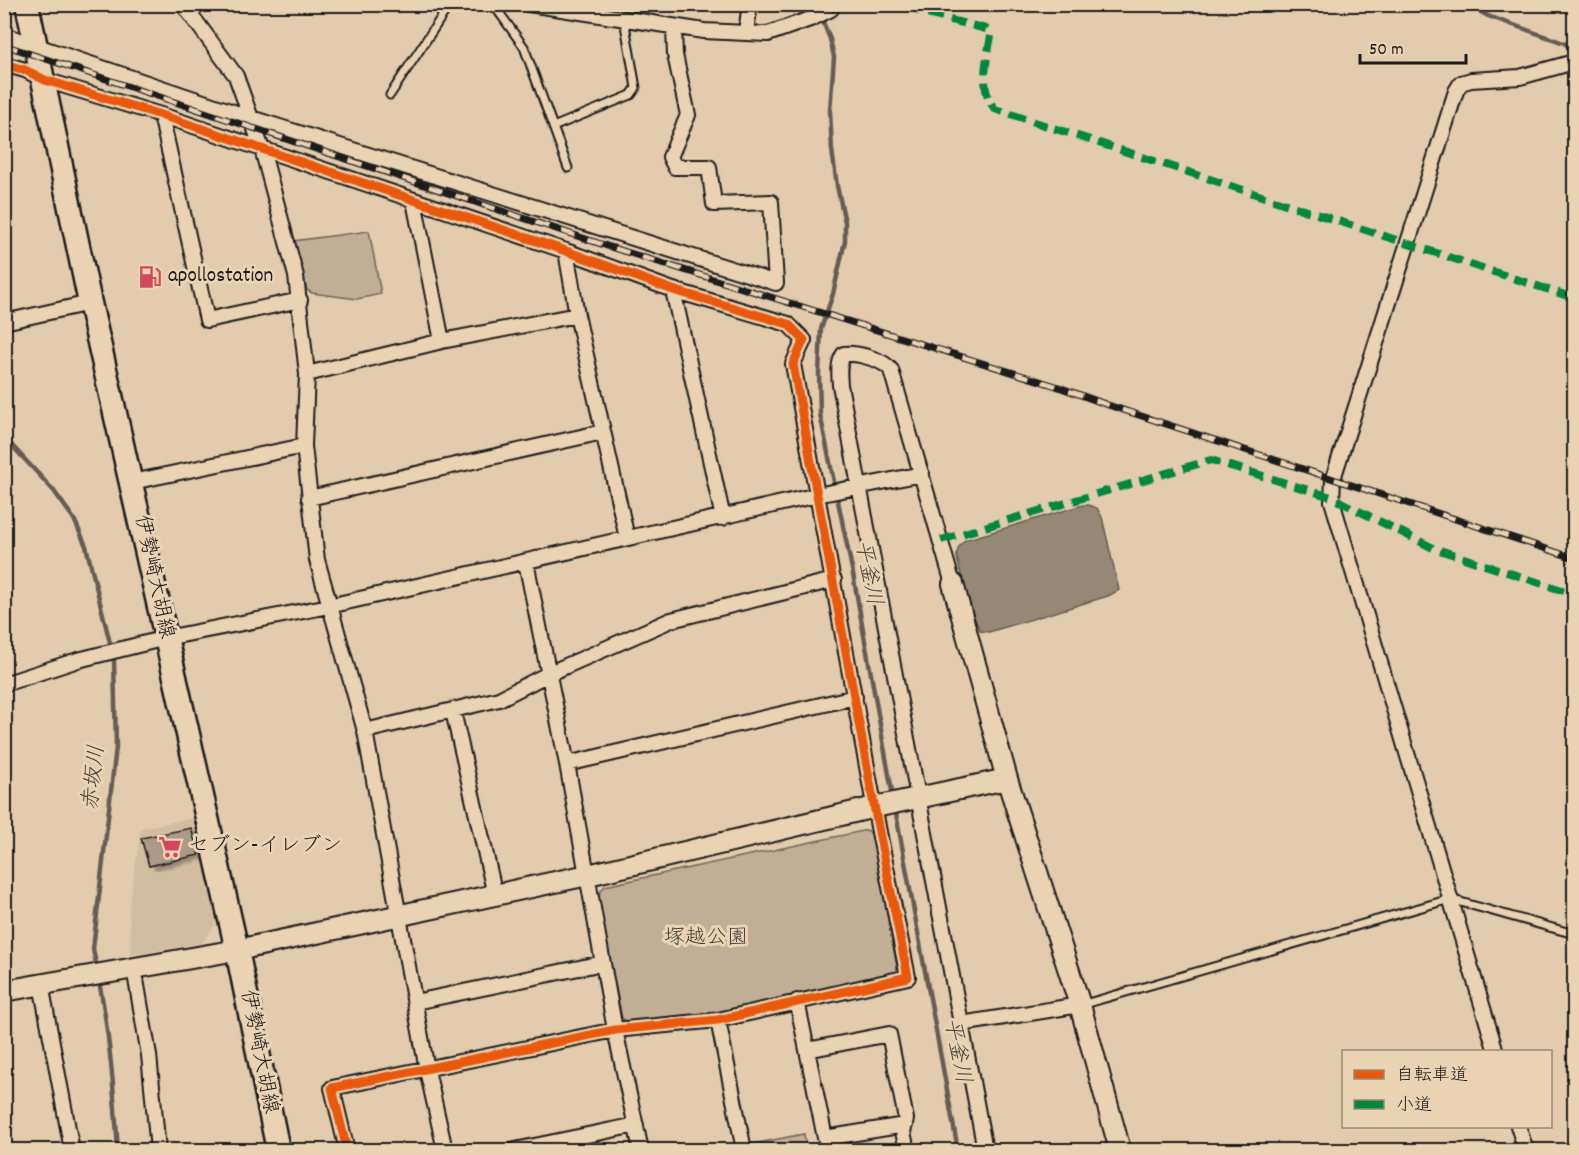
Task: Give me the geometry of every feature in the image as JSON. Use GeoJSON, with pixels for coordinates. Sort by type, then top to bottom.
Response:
{"type":"FeatureCollection","features":[{"type":"Feature","properties":{"kind":"main road","name":"伊勢崎大胡線"},"geometry":{"type":"LineString","coordinates":[[32,6],[37,47],[90,303],[237,950],[278,1150]]}},
{"type":"Feature","properties":{"kind":"street"},"geometry":{"type":"LineString","coordinates":[[183,4],[236,76],[262,149],[296,276],[307,374],[304,446],[317,560],[365,731],[427,1070],[445,1150]]}},
{"type":"Feature","properties":{"kind":"street"},"geometry":{"type":"LineString","coordinates":[[529,4],[570,8],[704,31],[768,34],[813,18],[828,7]]}},
{"type":"Feature","properties":{"kind":"street"},"geometry":{"type":"LineString","coordinates":[[746,32],[750,4]]}},
{"type":"Feature","properties":{"kind":"street"},"geometry":{"type":"LineString","coordinates":[[4,35],[251,118],[776,283],[771,202],[714,204],[709,167],[675,167],[670,157],[688,115],[675,55],[674,27]]}},
{"type":"Feature","properties":{"kind":"street"},"geometry":{"type":"LineString","coordinates":[[1495,1050],[1332,501],[1333,479],[1456,91],[1461,83],[1471,80],[1520,77],[1575,62]]}},
{"type":"Feature","properties":{"kind":"street"},"geometry":{"type":"LineString","coordinates":[[4,64],[25,70],[45,80],[161,115],[566,251],[674,290],[788,324],[804,340],[793,364],[820,495],[855,697],[878,806],[908,977],[718,1020],[615,1030],[332,1088],[347,1150]]}},
{"type":"Feature","properties":{"kind":"street"},"geometry":{"type":"LineString","coordinates":[[161,115],[207,320],[300,300]]}},
{"type":"Feature","properties":{"kind":"street"},"geometry":{"type":"LineString","coordinates":[[414,201],[441,341]]}},
{"type":"Feature","properties":{"kind":"street"},"geometry":{"type":"LineString","coordinates":[[566,251],[577,315],[627,538]]}},
{"type":"Feature","properties":{"kind":"street"},"geometry":{"type":"LineString","coordinates":[[674,290],[723,518]]}},
{"type":"Feature","properties":{"kind":"street"},"geometry":{"type":"LineString","coordinates":[[4,322],[90,303]]}},
{"type":"Feature","properties":{"kind":"street"},"geometry":{"type":"LineString","coordinates":[[307,374],[441,341],[577,315]]}},
{"type":"Feature","properties":{"kind":"street"},"geometry":{"type":"LineString","coordinates":[[985,1150],[914,799],[858,487],[839,376],[844,354],[883,363],[891,370],[1007,779],[1080,1005],[1120,1150]]}},
{"type":"Feature","properties":{"kind":"street"},"geometry":{"type":"LineString","coordinates":[[309,498],[603,432]]}},
{"type":"Feature","properties":{"kind":"street"},"geometry":{"type":"LineString","coordinates":[[132,482],[304,446]]}},
{"type":"Feature","properties":{"kind":"street"},"geometry":{"type":"LineString","coordinates":[[4,684],[78,660],[165,638],[329,606],[922,474]]}},
{"type":"Feature","properties":{"kind":"street"},"geometry":{"type":"LineString","coordinates":[[526,562],[550,673],[615,1030],[641,1150]]}},
{"type":"Feature","properties":{"kind":"street"},"geometry":{"type":"LineString","coordinates":[[365,731],[499,699],[550,673],[671,620],[834,580]]}},
{"type":"Feature","properties":{"kind":"street"},"geometry":{"type":"LineString","coordinates":[[567,764],[855,697]]}},
{"type":"Feature","properties":{"kind":"street"},"geometry":{"type":"LineString","coordinates":[[453,711],[495,895]]}},
{"type":"Feature","properties":{"kind":"street"},"geometry":{"type":"LineString","coordinates":[[4,991],[237,950],[588,875],[878,806],[1007,779]]}},
{"type":"Feature","properties":{"kind":"street"},"geometry":{"type":"LineString","coordinates":[[415,1002],[603,963]]}},
{"type":"Feature","properties":{"kind":"street"},"geometry":{"type":"LineString","coordinates":[[134,968],[149,1055],[158,1150]]}},
{"type":"Feature","properties":{"kind":"street"},"geometry":{"type":"LineString","coordinates":[[41,984],[72,1150]]}},
{"type":"Feature","properties":{"kind":"street"},"geometry":{"type":"LineString","coordinates":[[797,1001],[825,1138],[905,1125]]}},
{"type":"Feature","properties":{"kind":"street"},"geometry":{"type":"LineString","coordinates":[[961,1024],[1080,1005]]}},
{"type":"Feature","properties":{"kind":"street"},"geometry":{"type":"LineString","coordinates":[[718,1020],[744,1150]]}},
{"type":"Feature","properties":{"kind":"street"},"geometry":{"type":"LineString","coordinates":[[807,1050],[889,1034],[906,1119],[903,1131],[907,1150]]}},
{"type":"Feature","properties":{"kind":"street"},"geometry":{"type":"LineString","coordinates":[[520,1150],[636,1125]]}},
{"type":"Feature","properties":{"kind":"street"},"geometry":{"type":"LineString","coordinates":[[1519,1128],[1526,1150]]}},
{"type":"Feature","properties":{"kind":"lane"},"geometry":{"type":"LineString","coordinates":[[390,95],[450,4]]}},
{"type":"Feature","properties":{"kind":"lane"},"geometry":{"type":"LineString","coordinates":[[493,4],[524,46],[568,168]]}},
{"type":"Feature","properties":{"kind":"lane"},"geometry":{"type":"LineString","coordinates":[[553,127],[631,95],[636,88],[624,19]]}},
{"type":"Feature","properties":{"kind":"lane"},"geometry":{"type":"LineString","coordinates":[[1080,1005],[1450,899],[1575,934]]}},
{"type":"Feature","properties":{"kind":"shaded area"},"geometry":{"type":"Polygon","coordinates":[[[1083,505],[1097,508],[1102,517],[1119,590],[1108,596],[989,632],[980,631],[967,598],[957,558],[961,544],[965,540],[1083,505]]]}},
{"type":"Feature","properties":{"kind":"shaded area","name":"セブン-イレブン"},"geometry":{"type":"Polygon","coordinates":[[[193,818],[217,922],[201,944],[131,955],[129,907],[141,828],[193,818]]]}},
{"type":"Feature","properties":{"kind":"green space"},"geometry":{"type":"Polygon","coordinates":[[[369,231],[381,294],[357,299],[312,293],[307,290],[293,241],[369,231]]]}},
{"type":"Feature","properties":{"kind":"green space","name":"塚越公園"},"geometry":{"type":"Polygon","coordinates":[[[867,830],[872,834],[897,967],[896,973],[719,1012],[629,1023],[622,1018],[597,896],[605,886],[867,830]]]}},
{"type":"Feature","properties":{"kind":"green space"},"geometry":{"type":"Polygon","coordinates":[[[804,1134],[807,1150],[753,1150],[752,1144],[804,1134]]]}},
{"type":"Feature","properties":{"kind":"building","name":"セブン-イレブン"},"geometry":{"type":"Polygon","coordinates":[[[191,828],[199,855],[149,866],[141,838],[191,828]]]}},
{"type":"Feature","properties":{"kind":"waterway","name":"平釜川"},"geometry":{"type":"LineString","coordinates":[[810,4],[823,22],[834,57],[830,111],[832,150],[845,222],[845,241],[833,294],[821,329],[820,414],[853,574],[893,797]]}},
{"type":"Feature","properties":{"kind":"waterway"},"geometry":{"type":"LineString","coordinates":[[1467,4],[1488,16],[1564,43],[1574,49]]}},
{"type":"Feature","properties":{"kind":"waterway","name":"赤坂川"},"geometry":{"type":"LineString","coordinates":[[4,437],[54,491],[74,519],[86,546],[114,659],[116,747],[93,949],[97,969]]}},
{"type":"Feature","properties":{"kind":"waterway","name":"平釜川"},"geometry":{"type":"LineString","coordinates":[[895,808],[958,1150]]}},
{"type":"Feature","properties":{"kind":"waterway","name":"赤坂川"},"geometry":{"type":"LineString","coordinates":[[99,981],[109,1044],[118,1150]]}},
{"type":"Feature","properties":{"kind":"railway"},"geometry":{"type":"LineString","coordinates":[[4,45],[607,246],[1056,386],[1574,558]]}},
{"type":"Feature","properties":{"kind":"marked path"},"geometry":{"type":"LineString","coordinates":[[831,9],[844,4]]}},
{"type":"Feature","properties":{"kind":"marked path"},"geometry":{"type":"LineString","coordinates":[[907,4],[923,13],[986,29],[991,36],[985,83],[995,109],[1574,298]]}},
{"type":"Feature","properties":{"kind":"marked path"},"geometry":{"type":"LineString","coordinates":[[941,540],[1211,460],[1331,497],[1433,548],[1574,594]]}},
{"type":"Feature","properties":{"kind":"cycle path"},"geometry":{"type":"LineString","coordinates":[[4,64],[25,70],[45,80],[161,115],[566,251],[673,290],[788,324],[804,340],[793,364],[908,977],[718,1020],[615,1030],[332,1088],[347,1150]]}},
{"type":"Feature","properties":{"kind":"place","name":"apollostation"},"geometry":{"type":"Point","coordinates":[150,277]}},
{"type":"Feature","properties":{"kind":"place","name":"セブン-イレブン"},"geometry":{"type":"Point","coordinates":[170,847]}}]}
